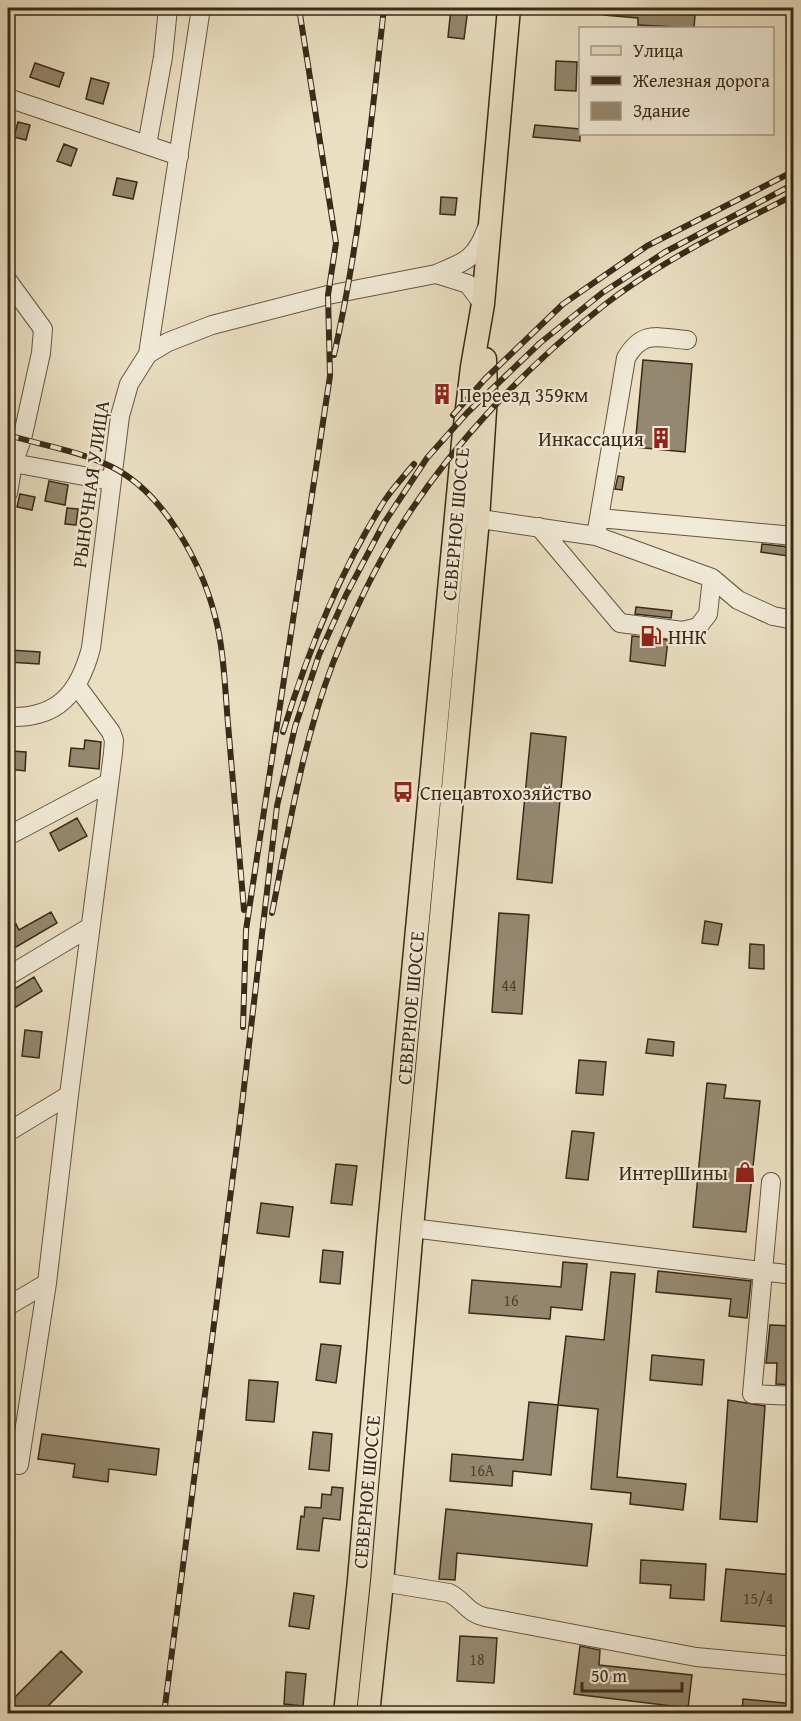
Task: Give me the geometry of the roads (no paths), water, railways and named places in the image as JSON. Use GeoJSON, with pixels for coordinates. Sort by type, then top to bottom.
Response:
{"type":"FeatureCollection","features":[{"type":"Feature","properties":{"kind":"main road","name":"СЕВЕРНОЕ ШОССЕ"},"geometry":{"type":"LineString","coordinates":[[345,1713],[401,1227],[467,517],[472,367],[483,304],[509,8]]}},
{"type":"Feature","properties":{"kind":"main road","name":"СЕВЕРНОЕ ШОССЕ"},"geometry":{"type":"LineString","coordinates":[[368,1713],[382,1582],[401,1227]]}},
{"type":"Feature","properties":{"kind":"main road"},"geometry":{"type":"LineString","coordinates":[[359,1580],[382,1582]]}},
{"type":"Feature","properties":{"kind":"street"},"geometry":{"type":"LineString","coordinates":[[147,145],[164,48],[168,8]]}},
{"type":"Feature","properties":{"kind":"street"},"geometry":{"type":"LineString","coordinates":[[148,354],[201,8]]}},
{"type":"Feature","properties":{"kind":"street"},"geometry":{"type":"LineString","coordinates":[[8,98],[179,156]]}},
{"type":"Feature","properties":{"kind":"street"},"geometry":{"type":"LineString","coordinates":[[436,274],[464,262],[479,248],[491,219]]}},
{"type":"Feature","properties":{"kind":"street","name":"РЫНОЧНАЯ УЛИЦА"},"geometry":{"type":"LineString","coordinates":[[8,717],[45,713],[65,700],[77,686],[86,669],[92,648],[120,416],[129,384],[148,354],[188,333],[223,322],[328,295],[436,274],[468,284],[483,304]]}},
{"type":"Feature","properties":{"kind":"street"},"geometry":{"type":"LineString","coordinates":[[8,281],[42,329],[41,353],[22,439],[13,463],[8,493]]}},
{"type":"Feature","properties":{"kind":"street"},"geometry":{"type":"LineString","coordinates":[[597,527],[626,358],[632,348],[642,339],[652,337],[687,340]]}},
{"type":"Feature","properties":{"kind":"street"},"geometry":{"type":"LineString","coordinates":[[13,463],[111,481]]}},
{"type":"Feature","properties":{"kind":"street"},"geometry":{"type":"LineString","coordinates":[[467,517],[539,527],[597,527],[794,536]]}},
{"type":"Feature","properties":{"kind":"street"},"geometry":{"type":"LineString","coordinates":[[539,527],[620,623],[683,632],[699,627],[708,614],[712,578]]}},
{"type":"Feature","properties":{"kind":"street"},"geometry":{"type":"LineString","coordinates":[[597,527],[712,578],[738,600],[773,616],[794,620]]}},
{"type":"Feature","properties":{"kind":"street"},"geometry":{"type":"LineString","coordinates":[[19,1465],[47,1283],[114,740],[104,721],[77,686]]}},
{"type":"Feature","properties":{"kind":"street"},"geometry":{"type":"LineString","coordinates":[[8,836],[108,783]]}},
{"type":"Feature","properties":{"kind":"street"},"geometry":{"type":"LineString","coordinates":[[8,976],[90,927]]}},
{"type":"Feature","properties":{"kind":"street"},"geometry":{"type":"LineString","coordinates":[[8,1132],[69,1095]]}},
{"type":"Feature","properties":{"kind":"street"},"geometry":{"type":"LineString","coordinates":[[771,1182],[752,1394],[794,1396]]}},
{"type":"Feature","properties":{"kind":"street"},"geometry":{"type":"LineString","coordinates":[[401,1227],[794,1275]]}},
{"type":"Feature","properties":{"kind":"street"},"geometry":{"type":"LineString","coordinates":[[8,1306],[47,1283]]}},
{"type":"Feature","properties":{"kind":"street"},"geometry":{"type":"LineString","coordinates":[[382,1582],[449,1593],[458,1597],[463,1606],[475,1615],[696,1657],[794,1666]]}},
{"type":"Feature","properties":{"kind":"railway"},"geometry":{"type":"LineString","coordinates":[[243,1027],[246,930],[330,376],[328,295],[336,243],[299,8]]}},
{"type":"Feature","properties":{"kind":"railway"},"geometry":{"type":"LineString","coordinates":[[334,355],[358,225],[384,8]]}},
{"type":"Feature","properties":{"kind":"railway"},"geometry":{"type":"LineString","coordinates":[[453,415],[485,379],[563,304],[647,246],[794,171]]}},
{"type":"Feature","properties":{"kind":"railway"},"geometry":{"type":"LineString","coordinates":[[164,1714],[241,1113],[277,806],[295,727],[319,655],[346,595],[384,523],[427,458],[467,413],[540,343],[602,293],[665,252],[794,184]]}},
{"type":"Feature","properties":{"kind":"railway"},"geometry":{"type":"LineString","coordinates":[[272,913],[305,756],[333,663],[371,578],[389,545],[442,467],[518,381],[603,306],[671,260],[794,195]]}},
{"type":"Feature","properties":{"kind":"railway"},"geometry":{"type":"LineString","coordinates":[[8,435],[100,461],[131,479],[164,511],[190,552],[209,595],[220,642],[244,910]]}},
{"type":"Feature","properties":{"kind":"railway"},"geometry":{"type":"LineString","coordinates":[[283,732],[314,642],[353,555],[385,500],[414,464]]}},
{"type":"Feature","properties":{"kind":"place","name":"Переезд 359км"},"geometry":{"type":"Point","coordinates":[442,394]}},
{"type":"Feature","properties":{"kind":"place","name":"Инкассация"},"geometry":{"type":"Point","coordinates":[661,438]}},
{"type":"Feature","properties":{"kind":"place","name":"ННК"},"geometry":{"type":"Point","coordinates":[651,636]}},
{"type":"Feature","properties":{"kind":"place","name":"Спецавтохозяйство"},"geometry":{"type":"Point","coordinates":[403,792]}},
{"type":"Feature","properties":{"kind":"place","name":"ИнтерШины"},"geometry":{"type":"Point","coordinates":[745,1172]}}]}
